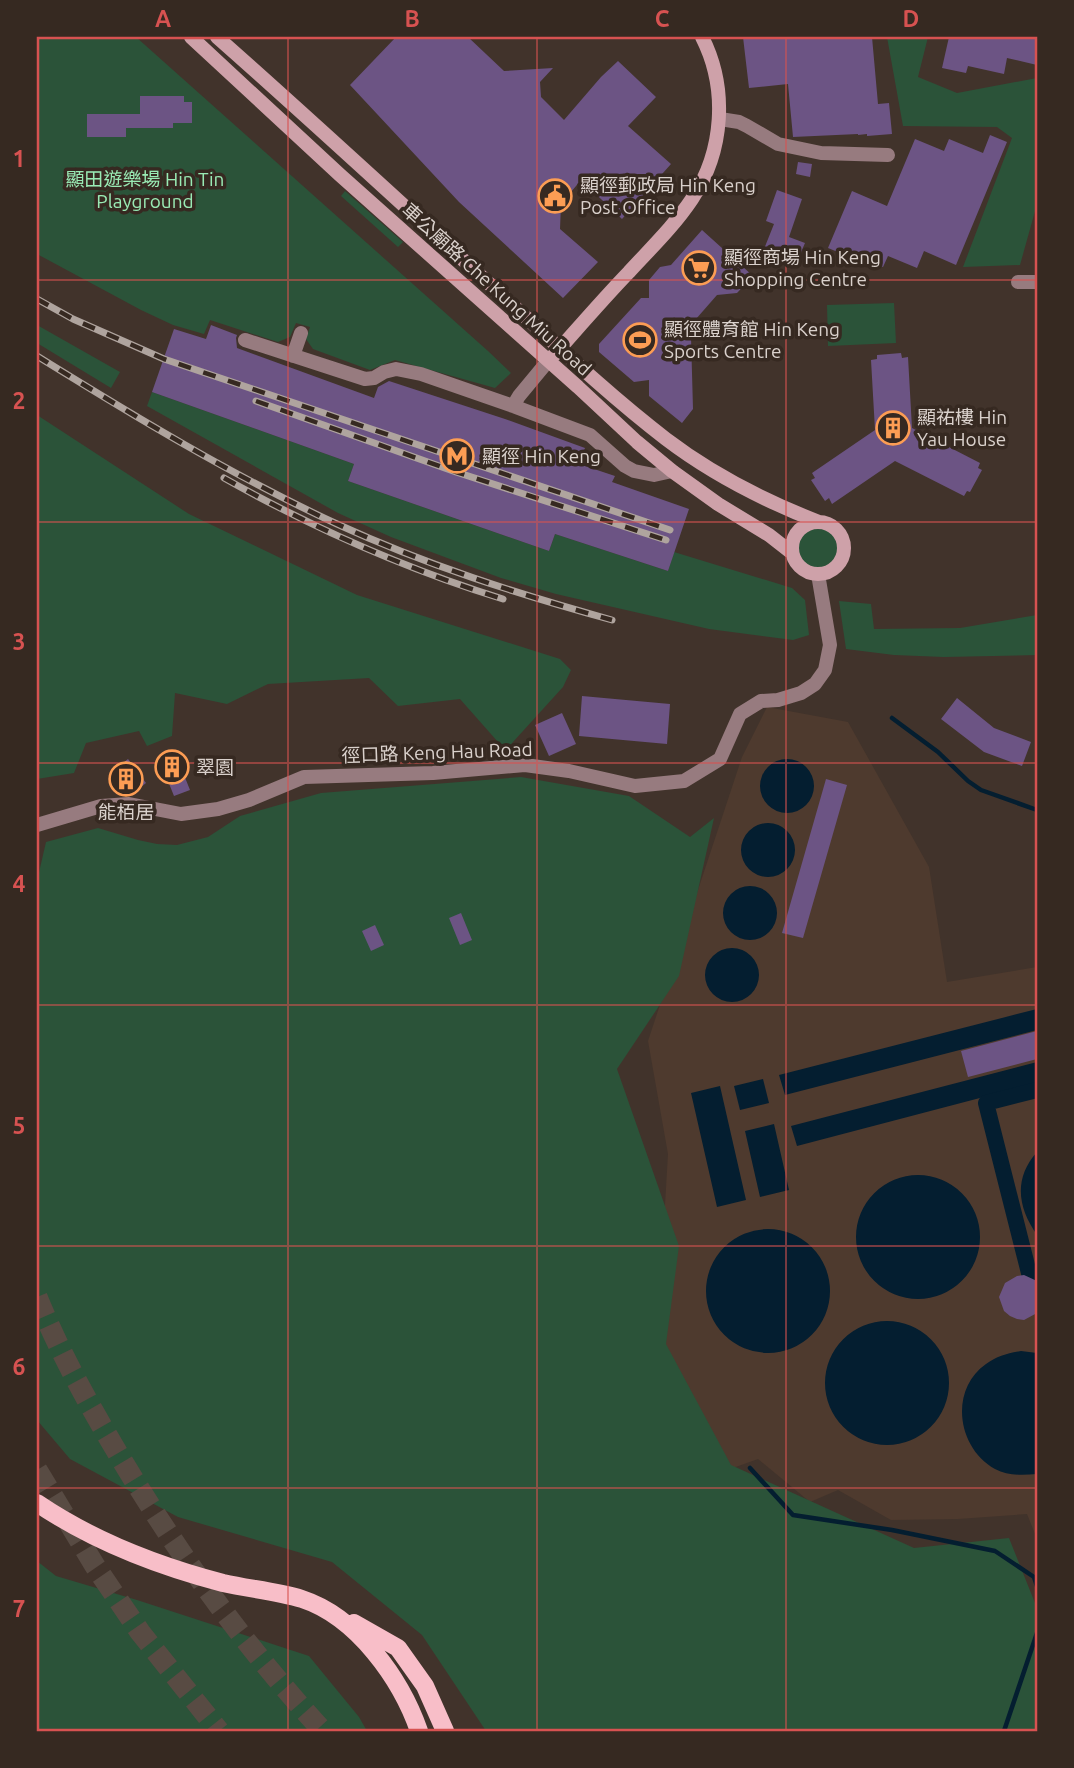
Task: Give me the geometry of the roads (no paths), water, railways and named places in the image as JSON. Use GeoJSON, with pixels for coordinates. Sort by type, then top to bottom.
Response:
{"type":"FeatureCollection","features":[{"type":"Feature","properties":{"kind":"main road"},"geometry":{"type":"LineString","coordinates":[[37,1503],[110,1544],[135,1554],[223,1583],[305,1600],[361,1626],[398,1648],[425,1686],[445,1731]]}},
{"type":"Feature","properties":{"kind":"main road"},"geometry":{"type":"LineString","coordinates":[[334,1615],[356,1632],[376,1655],[402,1693],[416,1727]]}},
{"type":"Feature","properties":{"kind":"street","name":"車公廟路 Che Kung Miu Road"},"geometry":{"type":"LineString","coordinates":[[191,37],[637,442],[718,504],[769,535],[792,553]]}},
{"type":"Feature","properties":{"kind":"street","name":"車公廟路 Che Kung Miu Road"},"geometry":{"type":"LineString","coordinates":[[217,37],[560,348],[667,440],[762,498],[819,522]]}},
{"type":"Feature","properties":{"kind":"street"},"geometry":{"type":"LineString","coordinates":[[513,406],[548,361],[674,223],[693,197],[706,171],[720,119],[717,76],[702,37]]}},
{"type":"Feature","properties":{"kind":"street"},"geometry":{"type":"LineString","coordinates":[[720,119],[739,122],[779,144],[821,153],[888,155]]}},
{"type":"Feature","properties":{"kind":"street"},"geometry":{"type":"LineString","coordinates":[[1018,282],[1037,282]]}},
{"type":"Feature","properties":{"kind":"street"},"geometry":{"type":"LineString","coordinates":[[293,356],[301,333]]}},
{"type":"Feature","properties":{"kind":"street"},"geometry":{"type":"LineString","coordinates":[[245,340],[365,379],[396,369],[408,370],[590,435],[634,471],[654,475],[672,471]]}},
{"type":"Feature","properties":{"kind":"street"},"geometry":{"type":"LineString","coordinates":[[810,523],[828,524],[836,529],[844,544],[840,562],[835,568],[818,574],[803,569],[792,553],[795,535],[810,523]]}},
{"type":"Feature","properties":{"kind":"street","name":"徑口路 Keng Hau Road"},"geometry":{"type":"LineString","coordinates":[[37,825],[101,806],[129,804],[181,814],[218,809],[249,800],[304,777],[433,774],[525,765],[569,771],[635,786],[684,780],[720,759],[740,714],[761,701],[778,700],[800,693],[815,684],[825,670],[830,645],[818,574]]}},
{"type":"Feature","properties":{"kind":"water"},"geometry":{"type":"Polygon","coordinates":[[[792,759],[802,763],[810,771],[814,786],[810,801],[802,809],[782,813],[772,809],[764,801],[760,781],[764,771],[772,763],[792,759]]]}},
{"type":"Feature","properties":{"kind":"water"},"geometry":{"type":"Polygon","coordinates":[[[773,823],[783,827],[791,835],[795,850],[791,865],[783,873],[763,877],[753,873],[745,865],[741,845],[745,835],[753,827],[773,823]]]}},
{"type":"Feature","properties":{"kind":"water"},"geometry":{"type":"Polygon","coordinates":[[[755,886],[765,890],[773,898],[777,913],[773,928],[765,936],[745,940],[735,936],[727,928],[723,908],[727,898],[735,890],[755,886]]]}},
{"type":"Feature","properties":{"kind":"water"},"geometry":{"type":"Polygon","coordinates":[[[737,948],[747,952],[755,960],[759,975],[755,990],[747,998],[727,1002],[717,998],[709,990],[705,970],[709,960],[717,952],[737,948]]]}},
{"type":"Feature","properties":{"kind":"water"},"geometry":{"type":"Polygon","coordinates":[[[1037,1009],[1037,1030],[785,1095],[779,1075],[1037,1009]]]}},
{"type":"Feature","properties":{"kind":"water"},"geometry":{"type":"Polygon","coordinates":[[[1037,1062],[1037,1083],[797,1146],[791,1126],[1037,1062]]]}},
{"type":"Feature","properties":{"kind":"water"},"geometry":{"type":"Polygon","coordinates":[[[763,1079],[769,1103],[740,1110],[734,1086],[763,1079]]]}},
{"type":"Feature","properties":{"kind":"water"},"geometry":{"type":"Polygon","coordinates":[[[720,1086],[746,1200],[717,1207],[691,1093],[720,1086]]]}},
{"type":"Feature","properties":{"kind":"water"},"geometry":{"type":"Polygon","coordinates":[[[774,1124],[789,1190],[760,1197],[745,1131],[774,1124]]]}},
{"type":"Feature","properties":{"kind":"water"},"geometry":{"type":"Polygon","coordinates":[[[1037,1152],[1037,1235],[1022,1204],[1021,1183],[1029,1162],[1037,1152]]]}},
{"type":"Feature","properties":{"kind":"water"},"geometry":{"type":"Polygon","coordinates":[[[918,1175],[942,1180],[962,1193],[975,1213],[980,1237],[975,1261],[962,1281],[942,1294],[918,1299],[894,1294],[874,1281],[861,1261],[856,1237],[861,1213],[874,1193],[894,1180],[918,1175]]]}},
{"type":"Feature","properties":{"kind":"water"},"geometry":{"type":"Polygon","coordinates":[[[768,1229],[792,1234],[812,1247],[825,1267],[830,1291],[825,1315],[812,1335],[792,1348],[768,1353],[744,1348],[724,1335],[711,1315],[706,1291],[711,1267],[724,1247],[744,1234],[768,1229]]]}},
{"type":"Feature","properties":{"kind":"water"},"geometry":{"type":"Polygon","coordinates":[[[887,1321],[911,1326],[931,1339],[944,1359],[949,1383],[944,1407],[931,1427],[911,1440],[887,1445],[863,1440],[843,1427],[830,1407],[825,1383],[830,1359],[843,1339],[863,1326],[887,1321]]]}},
{"type":"Feature","properties":{"kind":"water"},"geometry":{"type":"Polygon","coordinates":[[[1021,1351],[1037,1353],[1037,1474],[1005,1473],[982,1460],[972,1447],[962,1418],[966,1388],[974,1375],[994,1359],[1021,1351]]]}},
{"type":"Feature","properties":{"kind":"waterway"},"geometry":{"type":"LineString","coordinates":[[892,718],[938,752],[981,790],[1037,810]]}},
{"type":"Feature","properties":{"kind":"waterway"},"geometry":{"type":"LineString","coordinates":[[1030,1277],[986,1103],[1037,1090]]}},
{"type":"Feature","properties":{"kind":"waterway"},"geometry":{"type":"LineString","coordinates":[[750,1468],[793,1515],[892,1530],[995,1551],[1034,1577],[1037,1586]]}},
{"type":"Feature","properties":{"kind":"waterway"},"geometry":{"type":"LineString","coordinates":[[1004,1731],[1037,1633]]}},
{"type":"Feature","properties":{"kind":"tunnel"},"geometry":{"type":"LineString","coordinates":[[37,1297],[56,1341],[90,1405],[170,1537],[243,1637],[323,1731]]}},
{"type":"Feature","properties":{"kind":"tunnel"},"geometry":{"type":"LineString","coordinates":[[37,1470],[95,1566],[140,1632],[219,1731]]}},
{"type":"Feature","properties":{"kind":"railway"},"geometry":{"type":"LineString","coordinates":[[37,299],[73,319],[164,359],[670,530]]}},
{"type":"Feature","properties":{"kind":"railway"},"geometry":{"type":"LineString","coordinates":[[37,356],[222,466],[337,524],[404,553],[473,578],[612,620]]}},
{"type":"Feature","properties":{"kind":"railway"},"geometry":{"type":"LineString","coordinates":[[256,401],[456,472],[666,540]]}},
{"type":"Feature","properties":{"kind":"railway"},"geometry":{"type":"LineString","coordinates":[[224,478],[360,546],[503,599]]}},
{"type":"Feature","properties":{"kind":"place","name":"顯徑郵政局 Hin Keng Post Office"},"geometry":{"type":"Point","coordinates":[555,196]}},
{"type":"Feature","properties":{"kind":"place","name":"顯徑商場 Hin Keng Shopping Centre"},"geometry":{"type":"Point","coordinates":[699,268]}},
{"type":"Feature","properties":{"kind":"place","name":"顯徑體育館 Hin Keng Sports Centre"},"geometry":{"type":"Point","coordinates":[640,340]}},
{"type":"Feature","properties":{"kind":"place","name":"顯祐樓 Hin Yau House"},"geometry":{"type":"Point","coordinates":[893,428]}},
{"type":"Feature","properties":{"kind":"place","name":"顯徑 Hin Keng"},"geometry":{"type":"Point","coordinates":[457,456]}},
{"type":"Feature","properties":{"kind":"place","name":"翠園"},"geometry":{"type":"Point","coordinates":[172,767]}},
{"type":"Feature","properties":{"kind":"place","name":"能栢居"},"geometry":{"type":"Point","coordinates":[126,779]}},
{"type":"Feature","properties":{"kind":"park label","name":"顯田遊樂場 Hin Tin Playground"},"geometry":{"type":"Point","coordinates":[145,190]}}]}
